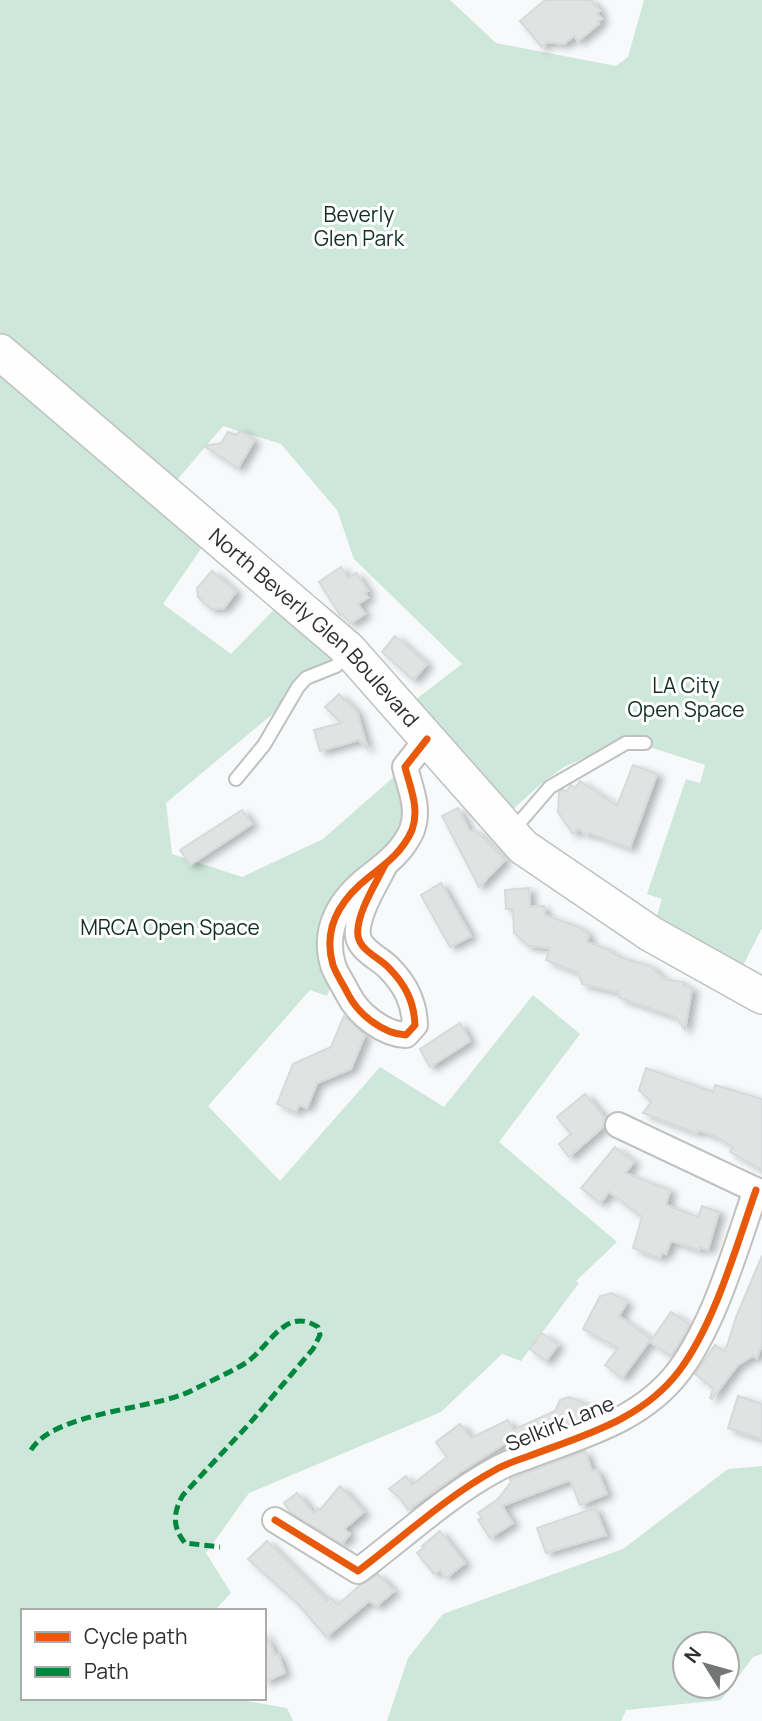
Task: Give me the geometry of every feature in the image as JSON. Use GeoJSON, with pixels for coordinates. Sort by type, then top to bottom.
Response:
{"type":"FeatureCollection","features":[{"type":"Feature","properties":{"kind":"main road","name":"North Beverly Glen Boulevard"},"geometry":{"type":"LineString","coordinates":[[0,352],[349,650],[523,847],[651,934],[762,996]]}},
{"type":"Feature","properties":{"kind":"street"},"geometry":{"type":"LineString","coordinates":[[385,865],[363,910],[358,937],[360,945],[387,966],[406,989],[414,1006],[415,1025],[406,1035],[393,1034],[353,1004],[333,965],[329,934],[337,910],[353,889],[396,856],[412,829],[416,808],[405,767],[427,739]]}},
{"type":"Feature","properties":{"kind":"street"},"geometry":{"type":"LineString","coordinates":[[618,1125],[759,1192]]}},
{"type":"Feature","properties":{"kind":"street","name":"Selkirk Lane"},"geometry":{"type":"LineString","coordinates":[[275,1520],[358,1571],[463,1489],[497,1468],[620,1421],[652,1400],[680,1370],[701,1332],[759,1192]]}},
{"type":"Feature","properties":{"kind":"lane"},"geometry":{"type":"LineString","coordinates":[[236,779],[264,745],[298,687],[306,678],[336,666],[349,650]]}},
{"type":"Feature","properties":{"kind":"lane"},"geometry":{"type":"LineString","coordinates":[[511,833],[550,787],[626,743],[645,743]]}},
{"type":"Feature","properties":{"kind":"green space"},"geometry":{"type":"Polygon","coordinates":[[[0,0],[450,0],[496,43],[616,66],[628,57],[644,0],[762,0],[762,928],[735,981],[651,934],[662,899],[647,894],[686,779],[700,783],[705,765],[625,739],[564,767],[500,821],[402,710],[462,664],[354,559],[337,510],[281,444],[223,426],[166,493],[212,533],[163,604],[231,654],[286,597],[349,650],[166,803],[172,854],[242,877],[323,839],[405,767],[412,829],[337,910],[335,975],[327,996],[310,990],[208,1106],[280,1181],[380,1067],[444,1107],[533,995],[580,1034],[499,1142],[617,1242],[576,1281],[579,1283],[521,1361],[502,1354],[441,1412],[249,1493],[206,1553],[231,1593],[216,1609],[21,1609],[21,1700],[241,1700],[287,1708],[293,1721],[0,1721],[0,0]]]}},
{"type":"Feature","properties":{"kind":"green space"},"geometry":{"type":"Polygon","coordinates":[[[762,1466],[762,1654],[753,1657],[741,1673],[741,1630],[671,1630],[671,1700],[721,1700],[626,1710],[621,1721],[387,1721],[408,1658],[443,1614],[623,1549],[728,1469],[762,1466]]]}},
{"type":"Feature","properties":{"kind":"building"},"geometry":{"type":"Polygon","coordinates":[[[545,0],[591,0],[600,11],[597,13],[602,19],[578,41],[574,36],[564,44],[548,42],[542,47],[520,21],[545,0]]]}},
{"type":"Feature","properties":{"kind":"building"},"geometry":{"type":"Polygon","coordinates":[[[240,430],[254,441],[238,468],[204,446],[221,443],[228,432],[237,435],[240,430]]]}},
{"type":"Feature","properties":{"kind":"building"},"geometry":{"type":"Polygon","coordinates":[[[341,567],[348,578],[356,573],[368,591],[365,593],[368,598],[358,604],[365,614],[350,624],[343,614],[340,615],[319,582],[341,567]]]}},
{"type":"Feature","properties":{"kind":"building"},"geometry":{"type":"Polygon","coordinates":[[[212,571],[236,592],[224,608],[211,609],[198,597],[197,588],[212,571]]]}},
{"type":"Feature","properties":{"kind":"building"},"geometry":{"type":"Polygon","coordinates":[[[395,636],[427,664],[413,680],[382,652],[395,636]]]}},
{"type":"Feature","properties":{"kind":"building"},"geometry":{"type":"Polygon","coordinates":[[[339,694],[357,712],[368,749],[359,740],[320,751],[314,730],[341,723],[325,707],[339,694]]]}},
{"type":"Feature","properties":{"kind":"building"},"geometry":{"type":"Polygon","coordinates":[[[633,765],[657,774],[630,848],[589,833],[587,835],[578,829],[573,834],[558,812],[559,792],[563,789],[566,792],[571,785],[575,788],[580,781],[617,806],[633,765]]]}},
{"type":"Feature","properties":{"kind":"building"},"geometry":{"type":"Polygon","coordinates":[[[458,808],[470,832],[475,830],[505,860],[479,887],[442,816],[458,808]]]}},
{"type":"Feature","properties":{"kind":"building"},"geometry":{"type":"Polygon","coordinates":[[[242,810],[252,824],[190,865],[180,850],[242,810]]]}},
{"type":"Feature","properties":{"kind":"building"},"geometry":{"type":"Polygon","coordinates":[[[441,883],[471,936],[450,947],[421,895],[441,883]]]}},
{"type":"Feature","properties":{"kind":"building"},"geometry":{"type":"Polygon","coordinates":[[[529,888],[530,907],[544,906],[545,915],[579,927],[589,935],[587,942],[623,958],[650,966],[664,979],[683,982],[683,986],[692,988],[685,1030],[676,1017],[620,998],[618,992],[582,984],[579,973],[546,960],[550,948],[528,946],[514,933],[513,909],[506,909],[505,890],[529,888]]]}},
{"type":"Feature","properties":{"kind":"building"},"geometry":{"type":"Polygon","coordinates":[[[344,1016],[365,1035],[351,1069],[317,1083],[307,1108],[299,1105],[296,1112],[277,1104],[293,1064],[331,1047],[344,1016]]]}},
{"type":"Feature","properties":{"kind":"building"},"geometry":{"type":"Polygon","coordinates":[[[460,1023],[470,1041],[430,1067],[420,1049],[460,1023]]]}},
{"type":"Feature","properties":{"kind":"building"},"geometry":{"type":"Polygon","coordinates":[[[646,1068],[713,1092],[715,1085],[762,1099],[762,1170],[730,1152],[733,1147],[715,1136],[698,1130],[697,1133],[643,1113],[651,1102],[639,1090],[646,1068]]]}},
{"type":"Feature","properties":{"kind":"building"},"geometry":{"type":"Polygon","coordinates":[[[585,1094],[605,1118],[603,1127],[569,1157],[559,1144],[571,1134],[557,1117],[585,1094]]]}},
{"type":"Feature","properties":{"kind":"building"},"geometry":{"type":"Polygon","coordinates":[[[615,1147],[634,1162],[625,1173],[670,1190],[666,1205],[698,1217],[702,1206],[719,1212],[708,1250],[700,1247],[699,1250],[671,1241],[666,1254],[662,1253],[660,1258],[633,1248],[642,1217],[609,1192],[600,1203],[581,1188],[615,1147]]]}},
{"type":"Feature","properties":{"kind":"building"},"geometry":{"type":"Polygon","coordinates":[[[762,1256],[762,1344],[757,1358],[753,1356],[738,1365],[712,1399],[713,1388],[695,1374],[715,1345],[725,1352],[736,1317],[762,1256]]]}},
{"type":"Feature","properties":{"kind":"building"},"geometry":{"type":"Polygon","coordinates":[[[612,1293],[627,1302],[619,1316],[651,1339],[622,1378],[605,1365],[618,1348],[583,1329],[600,1296],[612,1293]]]}},
{"type":"Feature","properties":{"kind":"building"},"geometry":{"type":"Polygon","coordinates":[[[671,1312],[690,1325],[671,1356],[650,1342],[671,1312]]]}},
{"type":"Feature","properties":{"kind":"building"},"geometry":{"type":"Polygon","coordinates":[[[542,1333],[558,1345],[546,1361],[530,1349],[542,1333]]]}},
{"type":"Feature","properties":{"kind":"building"},"geometry":{"type":"Polygon","coordinates":[[[738,1396],[762,1404],[762,1439],[728,1428],[738,1396]]]}},
{"type":"Feature","properties":{"kind":"building"},"geometry":{"type":"Polygon","coordinates":[[[569,1397],[604,1411],[509,1447],[506,1443],[408,1510],[400,1498],[389,1489],[406,1476],[412,1485],[447,1457],[436,1442],[460,1424],[471,1438],[508,1420],[513,1430],[555,1411],[560,1400],[569,1397]]]}},
{"type":"Feature","properties":{"kind":"building"},"geometry":{"type":"Polygon","coordinates":[[[585,1451],[592,1471],[597,1470],[607,1494],[580,1505],[570,1480],[502,1506],[513,1523],[490,1538],[478,1520],[482,1518],[478,1513],[498,1499],[511,1482],[510,1479],[585,1451]]]}},
{"type":"Feature","properties":{"kind":"building"},"geometry":{"type":"Polygon","coordinates":[[[340,1486],[364,1512],[344,1529],[350,1534],[342,1544],[291,1513],[284,1503],[297,1493],[314,1514],[340,1486]]]}},
{"type":"Feature","properties":{"kind":"building"},"geometry":{"type":"Polygon","coordinates":[[[595,1508],[606,1535],[546,1553],[537,1528],[595,1508]]]}},
{"type":"Feature","properties":{"kind":"building"},"geometry":{"type":"Polygon","coordinates":[[[440,1531],[465,1563],[446,1578],[440,1570],[434,1574],[417,1553],[440,1531]]]}},
{"type":"Feature","properties":{"kind":"building"},"geometry":{"type":"Polygon","coordinates":[[[267,1541],[327,1601],[331,1598],[338,1605],[360,1585],[378,1574],[394,1591],[377,1606],[369,1601],[326,1637],[298,1604],[248,1559],[267,1541]]]}},
{"type":"Feature","properties":{"kind":"building"},"geometry":{"type":"Polygon","coordinates":[[[266,1635],[275,1655],[278,1654],[285,1673],[266,1681],[266,1635]]]}},
{"type":"Feature","properties":{"kind":"marked path"},"geometry":{"type":"LineString","coordinates":[[31,1450],[43,1437],[60,1427],[191,1391],[244,1364],[286,1325],[296,1321],[318,1327],[320,1335],[313,1349],[180,1501],[175,1519],[185,1543],[220,1547]]}},
{"type":"Feature","properties":{"kind":"cycle path"},"geometry":{"type":"LineString","coordinates":[[385,865],[363,909],[358,936],[362,945],[388,967],[408,993],[415,1025],[406,1035],[380,1027],[358,1009],[334,968],[330,939],[336,915],[342,905],[359,886],[394,856],[412,830],[415,806],[405,767],[427,739]]}},
{"type":"Feature","properties":{"kind":"cycle path"},"geometry":{"type":"LineString","coordinates":[[275,1520],[358,1571],[477,1480],[512,1462],[611,1424],[648,1402],[679,1371],[692,1352],[724,1284],[756,1190]]}},
{"type":"Feature","properties":{"kind":"park label","name":"Beverly Glen Park"},"geometry":{"type":"Point","coordinates":[359,227]}},
{"type":"Feature","properties":{"kind":"park label","name":"LA City Open Space"},"geometry":{"type":"Point","coordinates":[686,698]}},
{"type":"Feature","properties":{"kind":"park label","name":"MRCA Open Space"},"geometry":{"type":"Point","coordinates":[170,928]}}]}
